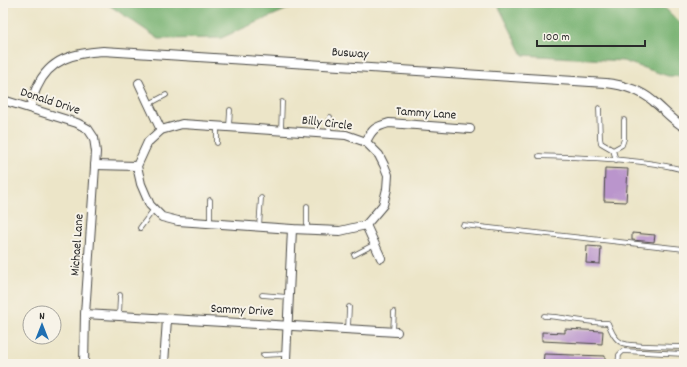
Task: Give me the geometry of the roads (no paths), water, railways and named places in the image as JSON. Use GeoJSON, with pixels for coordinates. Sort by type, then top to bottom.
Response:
{"type":"FeatureCollection","features":[{"type":"Feature","properties":{"kind":"street","name":"Busway"},"geometry":{"type":"LineString","coordinates":[[30,108],[37,86],[46,72],[71,55],[84,52],[103,51],[606,82],[622,85],[644,94],[684,127]]}},
{"type":"Feature","properties":{"kind":"street"},"geometry":{"type":"LineString","coordinates":[[139,83],[161,130]]}},
{"type":"Feature","properties":{"kind":"street","name":"Donald Drive"},"geometry":{"type":"LineString","coordinates":[[3,100],[77,123],[88,129]]}},
{"type":"Feature","properties":{"kind":"street","name":"Tammy Lane"},"geometry":{"type":"LineString","coordinates":[[366,142],[370,133],[376,126],[389,123],[470,129]]}},
{"type":"Feature","properties":{"kind":"street","name":"Billy Circle"},"geometry":{"type":"LineString","coordinates":[[137,166],[148,142],[161,130],[182,124],[346,135],[366,142],[379,155],[388,175],[387,189],[383,206],[366,225]]}},
{"type":"Feature","properties":{"kind":"street","name":"Michael Lane"},"geometry":{"type":"LineString","coordinates":[[84,364],[85,314],[96,152],[94,138],[88,129]]}},
{"type":"Feature","properties":{"kind":"street"},"geometry":{"type":"LineString","coordinates":[[95,165],[137,166],[141,184],[150,205],[162,217],[178,222],[307,230],[340,231],[366,225],[381,258]]}},
{"type":"Feature","properties":{"kind":"street"},"geometry":{"type":"LineString","coordinates":[[288,364],[286,354],[292,229]]}},
{"type":"Feature","properties":{"kind":"street","name":"Sammy Drive"},"geometry":{"type":"LineString","coordinates":[[85,314],[395,332]]}},
{"type":"Feature","properties":{"kind":"street"},"geometry":{"type":"LineString","coordinates":[[164,364],[167,319]]}},
{"type":"Feature","properties":{"kind":"lane"},"geometry":{"type":"LineString","coordinates":[[149,104],[166,95]]}},
{"type":"Feature","properties":{"kind":"lane"},"geometry":{"type":"LineString","coordinates":[[281,131],[282,102]]}},
{"type":"Feature","properties":{"kind":"lane"},"geometry":{"type":"LineString","coordinates":[[600,108],[601,143],[613,150],[616,160]]}},
{"type":"Feature","properties":{"kind":"lane"},"geometry":{"type":"LineString","coordinates":[[229,127],[230,110]]}},
{"type":"Feature","properties":{"kind":"lane"},"geometry":{"type":"LineString","coordinates":[[329,134],[330,117]]}},
{"type":"Feature","properties":{"kind":"lane"},"geometry":{"type":"LineString","coordinates":[[613,150],[622,145],[624,139],[624,120]]}},
{"type":"Feature","properties":{"kind":"lane"},"geometry":{"type":"LineString","coordinates":[[217,126],[217,144]]}},
{"type":"Feature","properties":{"kind":"lane"},"geometry":{"type":"LineString","coordinates":[[539,156],[662,164],[684,170]]}},
{"type":"Feature","properties":{"kind":"lane"},"geometry":{"type":"LineString","coordinates":[[259,227],[261,198]]}},
{"type":"Feature","properties":{"kind":"lane"},"geometry":{"type":"LineString","coordinates":[[210,200],[210,224]]}},
{"type":"Feature","properties":{"kind":"lane"},"geometry":{"type":"LineString","coordinates":[[307,206],[307,230]]}},
{"type":"Feature","properties":{"kind":"lane"},"geometry":{"type":"LineString","coordinates":[[140,228],[154,209]]}},
{"type":"Feature","properties":{"kind":"lane"},"geometry":{"type":"LineString","coordinates":[[463,225],[684,249]]}},
{"type":"Feature","properties":{"kind":"lane"},"geometry":{"type":"LineString","coordinates":[[354,256],[374,244]]}},
{"type":"Feature","properties":{"kind":"lane"},"geometry":{"type":"LineString","coordinates":[[119,316],[120,294]]}},
{"type":"Feature","properties":{"kind":"lane"},"geometry":{"type":"LineString","coordinates":[[262,295],[289,297]]}},
{"type":"Feature","properties":{"kind":"lane"},"geometry":{"type":"LineString","coordinates":[[348,329],[349,307]]}},
{"type":"Feature","properties":{"kind":"lane"},"geometry":{"type":"LineString","coordinates":[[394,312],[395,332]]}},
{"type":"Feature","properties":{"kind":"lane"},"geometry":{"type":"LineString","coordinates":[[544,316],[608,323],[614,336],[621,343],[684,347]]}},
{"type":"Feature","properties":{"kind":"lane"},"geometry":{"type":"LineString","coordinates":[[618,364],[619,355],[623,350],[684,354]]}},
{"type":"Feature","properties":{"kind":"lane"},"geometry":{"type":"LineString","coordinates":[[262,355],[286,354]]}},
{"type":"Feature","properties":{"kind":"railway"},"geometry":{"type":"LineString","coordinates":[[681,3],[684,6]]}}]}
